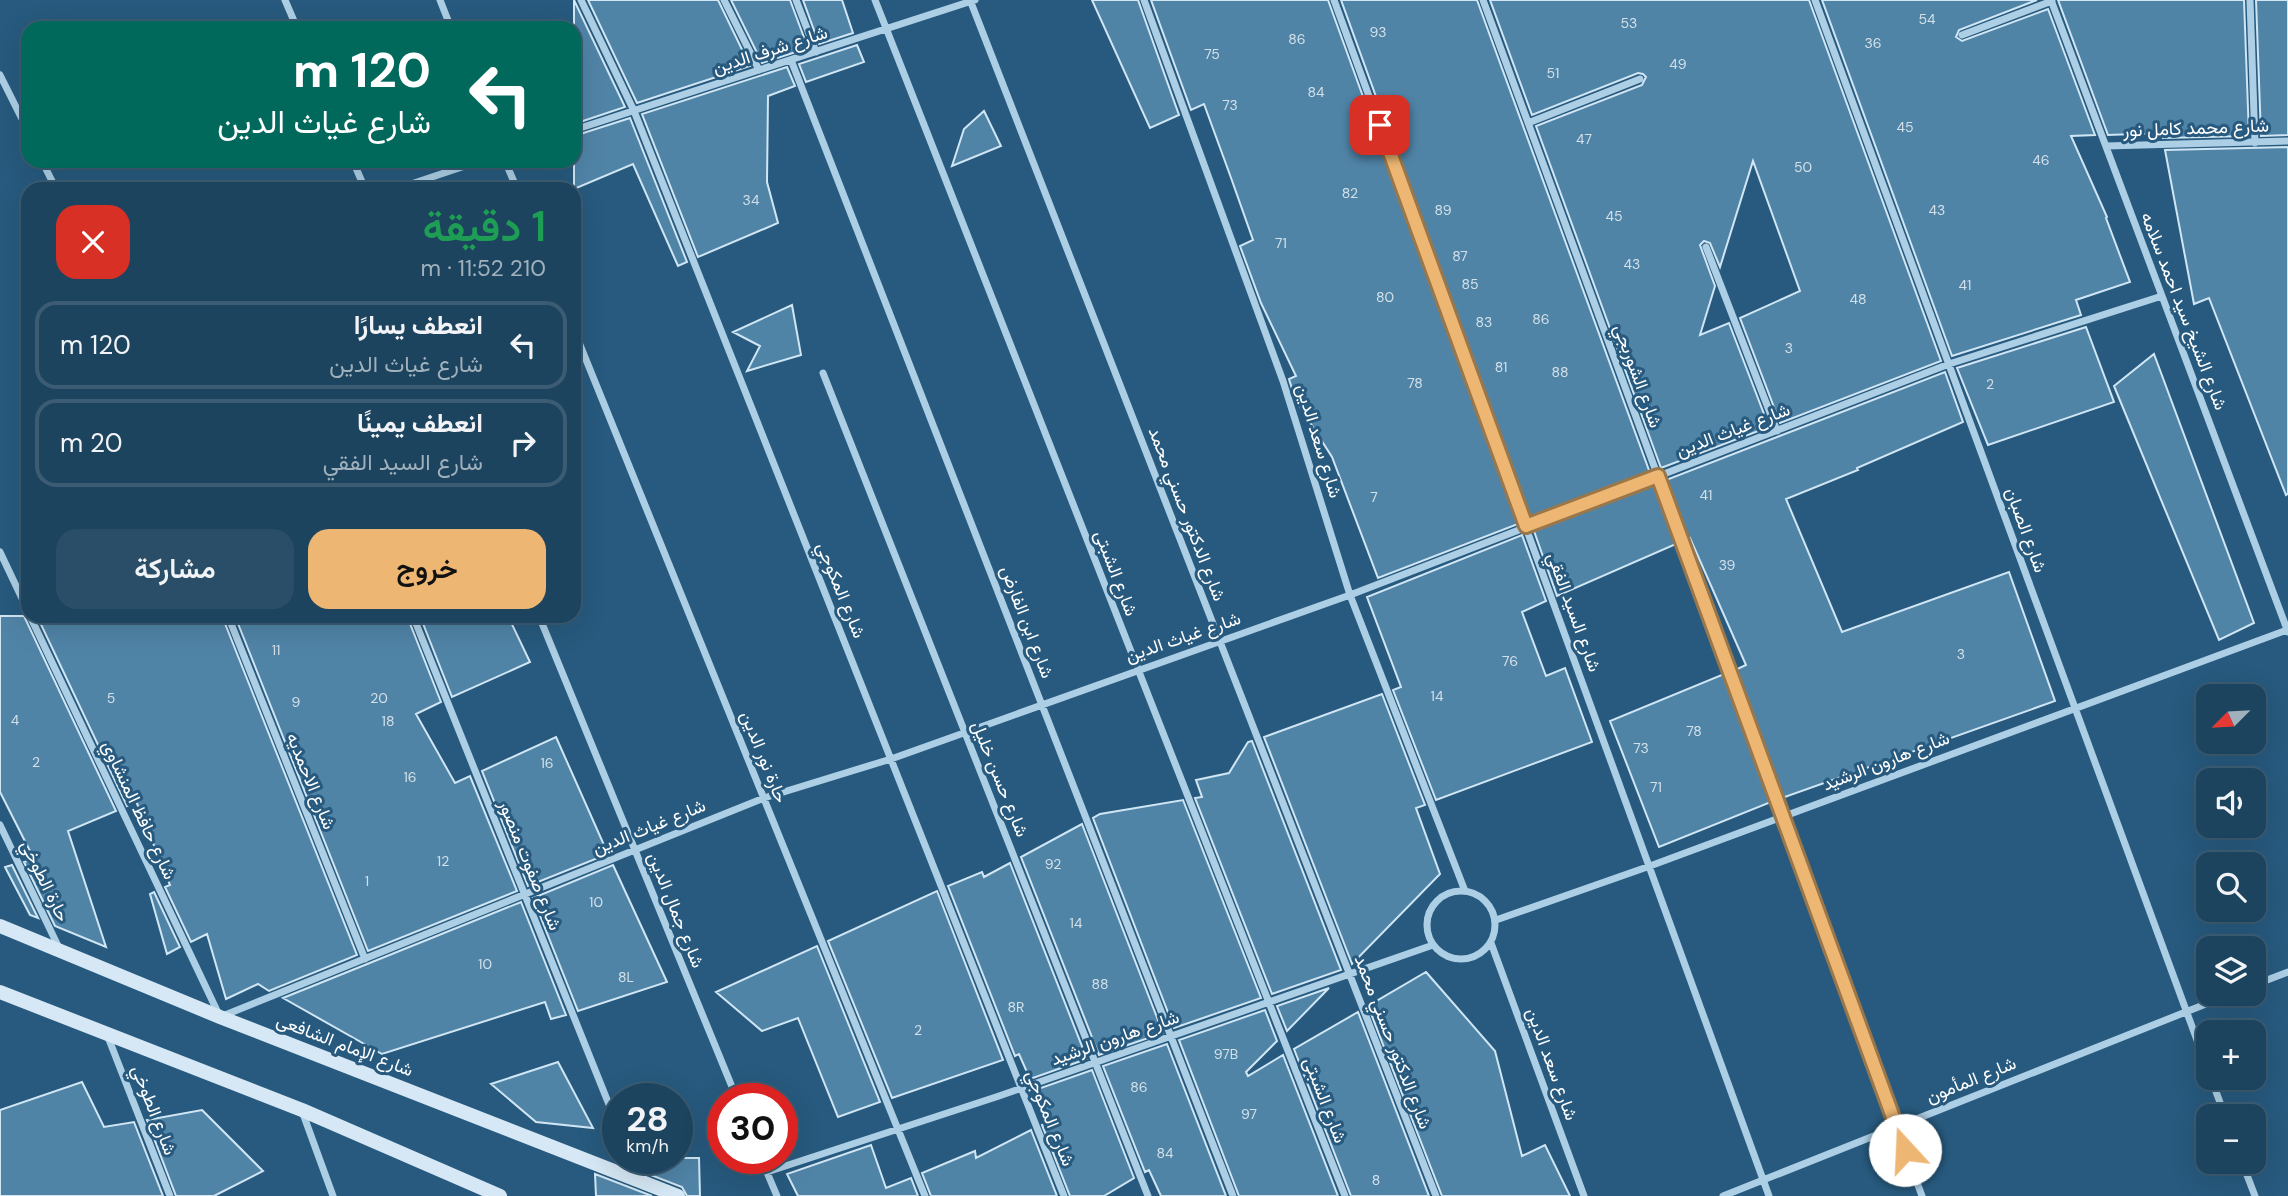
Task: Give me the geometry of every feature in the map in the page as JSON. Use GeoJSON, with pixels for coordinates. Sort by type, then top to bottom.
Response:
{"type":"FeatureCollection","features":[{"type":"Feature","properties":{"kind":"main road","name":"شارع الإمام الشافعى"},"geometry":{"type":"LineString","coordinates":[[0,926],[220,1017],[678,1196]]}},
{"type":"Feature","properties":{"kind":"main road"},"geometry":{"type":"LineString","coordinates":[[0,992],[302,1110],[500,1196]]}},
{"type":"Feature","properties":{"kind":"street"},"geometry":{"type":"LineString","coordinates":[[285,0],[294,21]]}},
{"type":"Feature","properties":{"kind":"street"},"geometry":{"type":"LineString","coordinates":[[440,0],[448,21]]}},
{"type":"Feature","properties":{"kind":"street","name":"شارع المكوجي"},"geometry":{"type":"LineString","coordinates":[[581,0],[634,111],[1065,1196]]}},
{"type":"Feature","properties":{"kind":"street"},"geometry":{"type":"LineString","coordinates":[[724,0],[759,70]]}},
{"type":"Feature","properties":{"kind":"street"},"geometry":{"type":"LineString","coordinates":[[796,0],[816,52]]}},
{"type":"Feature","properties":{"kind":"street","name":"شارع الشبتى"},"geometry":{"type":"LineString","coordinates":[[875,0],[1345,1196]]}},
{"type":"Feature","properties":{"kind":"street","name":"شارع سعد الدين"},"geometry":{"type":"LineString","coordinates":[[1144,0],[1283,381],[1350,595],[1465,891]]}},
{"type":"Feature","properties":{"kind":"street","name":"شارع السيد الفقي"},"geometry":{"type":"LineString","coordinates":[[1334,0],[1769,1196]]}},
{"type":"Feature","properties":{"kind":"street","name":"شارع الشوربجي"},"geometry":{"type":"LineString","coordinates":[[1483,0],[1922,1196]]}},
{"type":"Feature","properties":{"kind":"street","name":"شارع الصبان"},"geometry":{"type":"LineString","coordinates":[[1815,0],[2196,1036]]}},
{"type":"Feature","properties":{"kind":"street"},"geometry":{"type":"LineString","coordinates":[[2250,0],[2255,143]]}},
{"type":"Feature","properties":{"kind":"street","name":"شارع شرف الدين"},"geometry":{"type":"LineString","coordinates":[[581,128],[972,1]]}},
{"type":"Feature","properties":{"kind":"street","name":"شارع الدكتور حسني محمد"},"geometry":{"type":"LineString","coordinates":[[972,1],[1436,1196]]}},
{"type":"Feature","properties":{"kind":"street"},"geometry":{"type":"LineString","coordinates":[[1962,35],[2051,1]]}},
{"type":"Feature","properties":{"kind":"street","name":"شارع الشيخ سيد احمد سلامه"},"geometry":{"type":"LineString","coordinates":[[2051,1],[2287,631]]}},
{"type":"Feature","properties":{"kind":"street","name":"شارع ابن الفارض"},"geometry":{"type":"LineString","coordinates":[[791,60],[1233,1196]]}},
{"type":"Feature","properties":{"kind":"street"},"geometry":{"type":"LineString","coordinates":[[0,75],[21,117]]}},
{"type":"Feature","properties":{"kind":"street"},"geometry":{"type":"LineString","coordinates":[[1528,123],[1640,79]]}},
{"type":"Feature","properties":{"kind":"street","name":"شارع محمد كامل نور"},"geometry":{"type":"LineString","coordinates":[[2106,146],[2288,141]]}},
{"type":"Feature","properties":{"kind":"street"},"geometry":{"type":"LineString","coordinates":[[417,182],[459,168]]}},
{"type":"Feature","properties":{"kind":"street"},"geometry":{"type":"LineString","coordinates":[[1706,247],[1777,430]]}},
{"type":"Feature","properties":{"kind":"street","name":"شارع غياث الدين"},"geometry":{"type":"LineString","coordinates":[[220,1017],[764,798],[891,758],[1350,595],[1949,364],[2162,296]]}},
{"type":"Feature","properties":{"kind":"street","name":"حارة نور الدين"},"geometry":{"type":"LineString","coordinates":[[581,347],[925,1196]]}},
{"type":"Feature","properties":{"kind":"street","name":"شارع حسن خليل"},"geometry":{"type":"LineString","coordinates":[[823,373],[1149,1196]]}},
{"type":"Feature","properties":{"kind":"street","name":"شارع حافظ المنشاوي"},"geometry":{"type":"LineString","coordinates":[[0,552],[21,597]]}},
{"type":"Feature","properties":{"kind":"street","name":"شارع حافظ المنشاوي"},"geometry":{"type":"LineString","coordinates":[[33,623],[220,1017]]}},
{"type":"Feature","properties":{"kind":"street","name":"شارع الاحمديه"},"geometry":{"type":"LineString","coordinates":[[231,623],[365,959]]}},
{"type":"Feature","properties":{"kind":"street","name":"شارع صفوت منصور"},"geometry":{"type":"LineString","coordinates":[[416,623],[602,1087]]}},
{"type":"Feature","properties":{"kind":"street","name":"شارع جمال الدين"},"geometry":{"type":"LineString","coordinates":[[542,623],[730,1083]]}},
{"type":"Feature","properties":{"kind":"street","name":"شارع هارون الرشيد"},"geometry":{"type":"LineString","coordinates":[[1496,920],[1650,866],[2287,631]]}},
{"type":"Feature","properties":{"kind":"street","name":"حارة الطوخي"},"geometry":{"type":"LineString","coordinates":[[0,825],[61,951]]}},
{"type":"Feature","properties":{"kind":"street"},"geometry":{"type":"LineString","coordinates":[[1456,891],[1482,897],[1491,907],[1496,920],[1491,943],[1482,953],[1469,959],[1455,959],[1443,954],[1433,945],[1428,932],[1427,918],[1433,905],[1443,895],[1456,891]]}},
{"type":"Feature","properties":{"kind":"street","name":"شارع سعد الدين"},"geometry":{"type":"LineString","coordinates":[[1491,943],[1584,1196]]}},
{"type":"Feature","properties":{"kind":"street","name":"شارع هارون الرشيد"},"geometry":{"type":"LineString","coordinates":[[798,1162],[1021,1088],[1433,945]]}},
{"type":"Feature","properties":{"kind":"street"},"geometry":{"type":"LineString","coordinates":[[2266,980],[2288,972]]}},
{"type":"Feature","properties":{"kind":"street","name":"شارع المأمون"},"geometry":{"type":"LineString","coordinates":[[1723,1196],[2200,1006]]}},
{"type":"Feature","properties":{"kind":"street","name":"شارع الطوخي"},"geometry":{"type":"LineString","coordinates":[[108,1035],[170,1196]]}},
{"type":"Feature","properties":{"kind":"street"},"geometry":{"type":"LineString","coordinates":[[302,1110],[333,1196]]}},
{"type":"Feature","properties":{"kind":"street"},"geometry":{"type":"LineString","coordinates":[[637,1174],[639,1180]]}},
{"type":"Feature","properties":{"kind":"street"},"geometry":{"type":"LineString","coordinates":[[768,1174],[776,1196]]}},
{"type":"Feature","properties":{"kind":"street"},"geometry":{"type":"LineString","coordinates":[[2247,1174],[2255,1196]]}},
{"type":"Feature","properties":{"kind":"building"},"geometry":{"type":"Polygon","coordinates":[[[574,0],[625,107],[581,122],[581,21],[574,21],[574,0]]]}},
{"type":"Feature","properties":{"kind":"building"},"geometry":{"type":"Polygon","coordinates":[[[588,0],[718,0],[750,66],[637,103],[588,0]]]}},
{"type":"Feature","properties":{"kind":"building"},"geometry":{"type":"Polygon","coordinates":[[[731,0],[790,0],[808,48],[762,63],[731,0]]]}},
{"type":"Feature","properties":{"kind":"building"},"geometry":{"type":"Polygon","coordinates":[[[803,0],[842,0],[853,33],[819,44],[803,0]]]}},
{"type":"Feature","properties":{"kind":"building"},"geometry":{"type":"Polygon","coordinates":[[[1092,0],[1138,0],[1179,115],[1150,128],[1092,0]]]}},
{"type":"Feature","properties":{"kind":"building"},"geometry":{"type":"Polygon","coordinates":[[[1151,0],[1328,0],[1518,524],[1378,578],[1332,457],[1295,399],[1289,379],[1296,376],[1261,303],[1240,246],[1253,240],[1230,175],[1204,104],[1191,110],[1151,0]]]}},
{"type":"Feature","properties":{"kind":"building"},"geometry":{"type":"Polygon","coordinates":[[[1341,0],[1477,0],[1650,473],[1529,519],[1341,0]]]}},
{"type":"Feature","properties":{"kind":"building"},"geometry":{"type":"Polygon","coordinates":[[[1490,0],[1809,0],[1941,361],[1780,423],[1740,318],[1800,291],[1753,161],[1720,267],[1710,243],[1704,241],[1700,245],[1715,286],[1700,335],[1729,323],[1769,427],[1661,468],[1536,126],[1642,85],[1646,77],[1638,73],[1532,115],[1490,0]]]}},
{"type":"Feature","properties":{"kind":"building"},"geometry":{"type":"Polygon","coordinates":[[[1822,0],[2037,0],[1959,30],[1956,37],[1962,41],[2048,9],[2095,135],[2071,136],[2107,217],[2130,282],[2076,300],[2081,315],[1952,356],[1822,0]]]}},
{"type":"Feature","properties":{"kind":"building"},"geometry":{"type":"Polygon","coordinates":[[[2058,0],[2244,0],[2249,136],[2163,138],[2162,133],[2108,135],[2058,0]]]}},
{"type":"Feature","properties":{"kind":"building"},"geometry":{"type":"Polygon","coordinates":[[[2256,0],[2288,0],[2288,135],[2261,136],[2256,0]]]}},
{"type":"Feature","properties":{"kind":"building"},"geometry":{"type":"Polygon","coordinates":[[[857,45],[864,62],[806,82],[799,64],[857,45]]]}},
{"type":"Feature","properties":{"kind":"building"},"geometry":{"type":"Polygon","coordinates":[[[787,67],[795,86],[768,96],[767,182],[778,223],[698,257],[642,114],[787,67]]]}},
{"type":"Feature","properties":{"kind":"building"},"geometry":{"type":"Polygon","coordinates":[[[984,111],[1001,146],[952,166],[964,129],[984,111]]]}},
{"type":"Feature","properties":{"kind":"building"},"geometry":{"type":"Polygon","coordinates":[[[630,118],[687,262],[678,266],[633,164],[581,186],[581,182],[574,182],[574,168],[581,168],[581,134],[630,118]]]}},
{"type":"Feature","properties":{"kind":"building"},"geometry":{"type":"Polygon","coordinates":[[[2288,147],[2286,495],[2209,298],[2194,304],[2165,150],[2288,147]]]}},
{"type":"Feature","properties":{"kind":"building"},"geometry":{"type":"Polygon","coordinates":[[[792,305],[801,355],[747,371],[760,346],[733,332],[792,305]]]}},
{"type":"Feature","properties":{"kind":"building"},"geometry":{"type":"Polygon","coordinates":[[[2086,327],[2114,402],[1988,445],[1957,368],[2086,327]]]}},
{"type":"Feature","properties":{"kind":"building"},"geometry":{"type":"Polygon","coordinates":[[[2154,354],[2254,623],[2219,640],[2114,386],[2154,354]]]}},
{"type":"Feature","properties":{"kind":"building"},"geometry":{"type":"Polygon","coordinates":[[[1945,372],[1963,422],[1857,468],[1858,470],[1786,499],[1842,632],[2009,572],[2055,701],[1782,798],[1735,670],[1746,665],[1690,538],[1687,539],[1666,480],[1945,372]]]}},
{"type":"Feature","properties":{"kind":"building"},"geometry":{"type":"Polygon","coordinates":[[[1654,484],[1676,544],[1557,596],[1534,531],[1654,484]]]}},
{"type":"Feature","properties":{"kind":"building"},"geometry":{"type":"Polygon","coordinates":[[[1522,535],[1546,601],[1522,612],[1546,676],[1565,668],[1592,742],[1436,800],[1393,690],[1401,687],[1367,597],[1522,535]]]}},
{"type":"Feature","properties":{"kind":"building"},"geometry":{"type":"Polygon","coordinates":[[[0,616],[21,616],[21,623],[27,623],[116,811],[68,831],[106,947],[55,926],[24,862],[34,859],[0,792],[0,616]]]}},
{"type":"Feature","properties":{"kind":"building"},"geometry":{"type":"Polygon","coordinates":[[[40,623],[225,623],[357,955],[269,991],[258,984],[226,999],[207,934],[191,942],[165,887],[170,885],[136,801],[127,806],[40,623]]]}},
{"type":"Feature","properties":{"kind":"building"},"geometry":{"type":"Polygon","coordinates":[[[238,623],[410,623],[441,702],[416,714],[455,783],[470,776],[517,891],[368,951],[238,623]]]}},
{"type":"Feature","properties":{"kind":"building"},"geometry":{"type":"Polygon","coordinates":[[[423,623],[511,623],[530,662],[452,697],[423,623]]]}},
{"type":"Feature","properties":{"kind":"building"},"geometry":{"type":"Polygon","coordinates":[[[1724,674],[1771,802],[1659,847],[1610,721],[1724,674]]]}},
{"type":"Feature","properties":{"kind":"building"},"geometry":{"type":"Polygon","coordinates":[[[1382,694],[1425,805],[1416,808],[1440,874],[1352,964],[1264,737],[1382,694]]]}},
{"type":"Feature","properties":{"kind":"building"},"geometry":{"type":"Polygon","coordinates":[[[556,737],[608,854],[528,886],[482,771],[556,737]]]}},
{"type":"Feature","properties":{"kind":"building"},"geometry":{"type":"Polygon","coordinates":[[[1252,741],[1341,970],[1272,994],[1195,798],[1202,797],[1196,780],[1229,773],[1248,742],[1252,741]]]}},
{"type":"Feature","properties":{"kind":"building"},"geometry":{"type":"Polygon","coordinates":[[[1183,800],[1261,998],[1174,1028],[1093,818],[1100,814],[1183,800]]]}},
{"type":"Feature","properties":{"kind":"building"},"geometry":{"type":"Polygon","coordinates":[[[1082,824],[1163,1033],[1099,1055],[1021,857],[1082,824]]]}},
{"type":"Feature","properties":{"kind":"building"},"geometry":{"type":"Polygon","coordinates":[[[1010,863],[1087,1059],[1030,1079],[1019,1054],[1015,1056],[948,886],[982,872],[984,877],[1010,863]]]}},
{"type":"Feature","properties":{"kind":"building"},"geometry":{"type":"Polygon","coordinates":[[[12,865],[38,918],[30,915],[5,867],[12,865]]]}},
{"type":"Feature","properties":{"kind":"building"},"geometry":{"type":"Polygon","coordinates":[[[613,865],[667,982],[578,1011],[533,898],[613,865]]]}},
{"type":"Feature","properties":{"kind":"building"},"geometry":{"type":"Polygon","coordinates":[[[937,891],[1003,1060],[892,1098],[828,941],[937,891]]]}},
{"type":"Feature","properties":{"kind":"building"},"geometry":{"type":"Polygon","coordinates":[[[154,892],[180,947],[167,954],[150,894],[154,892]]]}},
{"type":"Feature","properties":{"kind":"building"},"geometry":{"type":"Polygon","coordinates":[[[521,902],[566,1015],[551,1019],[545,1002],[382,1054],[283,998],[521,902]]]}},
{"type":"Feature","properties":{"kind":"building"},"geometry":{"type":"Polygon","coordinates":[[[817,946],[880,1102],[838,1117],[798,1018],[762,1031],[716,992],[817,946]]]}},
{"type":"Feature","properties":{"kind":"building"},"geometry":{"type":"Polygon","coordinates":[[[1426,972],[1495,1051],[1522,1156],[1545,1145],[1570,1196],[1442,1196],[1368,1006],[1426,972]]]}},
{"type":"Feature","properties":{"kind":"building"},"geometry":{"type":"Polygon","coordinates":[[[1329,988],[1287,1031],[1277,1006],[1329,988]]]}},
{"type":"Feature","properties":{"kind":"building"},"geometry":{"type":"Polygon","coordinates":[[[1265,1010],[1277,1041],[1246,1072],[1248,1076],[1283,1055],[1338,1196],[1239,1196],[1179,1040],[1265,1010]]]}},
{"type":"Feature","properties":{"kind":"building"},"geometry":{"type":"Polygon","coordinates":[[[1358,1012],[1429,1196],[1351,1196],[1294,1049],[1358,1012]]]}},
{"type":"Feature","properties":{"kind":"building"},"geometry":{"type":"Polygon","coordinates":[[[1167,1044],[1226,1196],[1161,1196],[1149,1170],[1145,1172],[1103,1066],[1167,1044]]]}},
{"type":"Feature","properties":{"kind":"building"},"geometry":{"type":"Polygon","coordinates":[[[558,1062],[593,1128],[536,1122],[491,1084],[558,1062]]]}},
{"type":"Feature","properties":{"kind":"building"},"geometry":{"type":"Polygon","coordinates":[[[1092,1070],[1134,1178],[1104,1196],[1070,1196],[1042,1125],[1049,1122],[1035,1090],[1092,1070]]]}},
{"type":"Feature","properties":{"kind":"building"},"geometry":{"type":"Polygon","coordinates":[[[82,1082],[104,1127],[134,1122],[163,1196],[0,1196],[0,1110],[82,1082]]]}},
{"type":"Feature","properties":{"kind":"building"},"geometry":{"type":"Polygon","coordinates":[[[202,1110],[263,1171],[214,1196],[176,1196],[147,1120],[202,1110]]]}},
{"type":"Feature","properties":{"kind":"building"},"geometry":{"type":"Polygon","coordinates":[[[1031,1130],[1057,1196],[931,1196],[922,1173],[975,1151],[976,1158],[1031,1130]]]}},
{"type":"Feature","properties":{"kind":"building"},"geometry":{"type":"Polygon","coordinates":[[[871,1145],[886,1188],[911,1178],[918,1196],[798,1196],[787,1174],[798,1174],[798,1170],[871,1145]]]}},
{"type":"Feature","properties":{"kind":"building"},"geometry":{"type":"Polygon","coordinates":[[[693,1158],[699,1158],[700,1196],[687,1196],[682,1187],[648,1174],[693,1174],[693,1158]]]}},
{"type":"Feature","properties":{"kind":"building"},"geometry":{"type":"Polygon","coordinates":[[[595,1174],[652,1196],[596,1196],[595,1174]]]}},
{"type":"Feature","properties":{"kind":"route"},"geometry":{"type":"LineString","coordinates":[[1380,125],[1526,526],[1658,476],[1905,1150]]}}]}
